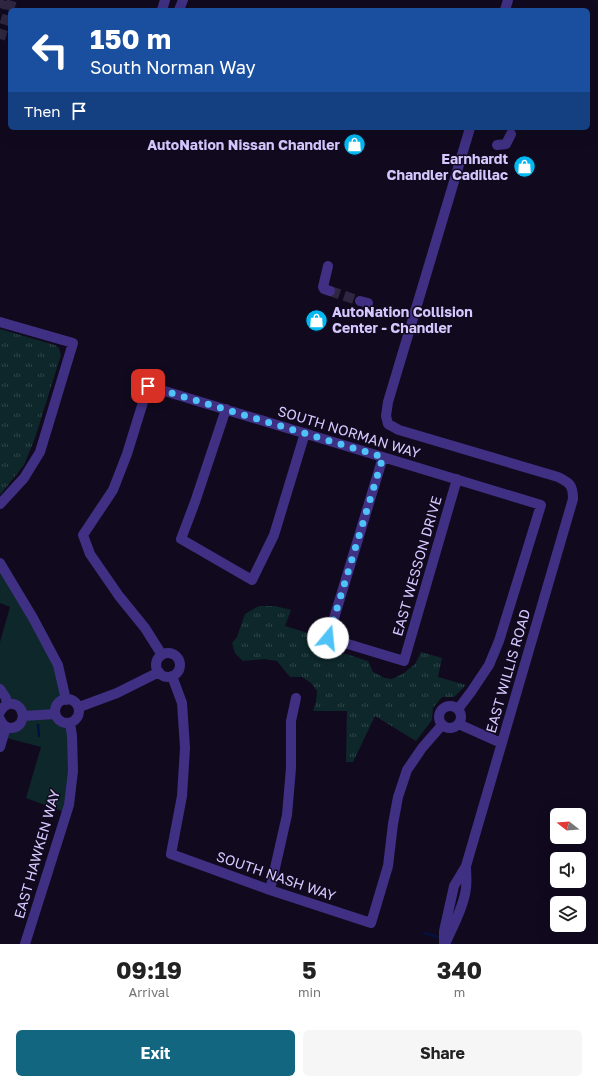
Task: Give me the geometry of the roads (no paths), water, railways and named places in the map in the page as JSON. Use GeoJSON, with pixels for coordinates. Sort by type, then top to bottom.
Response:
{"type":"FeatureCollection","features":[{"type":"Feature","properties":{"kind":"street","name":"EAST WILLIS ROAD"},"geometry":{"type":"LineString","coordinates":[[444,944],[444,931],[454,886],[465,870],[573,499],[573,491],[570,484],[558,477],[399,430],[388,424],[386,416],[388,402],[469,130]]}},
{"type":"Feature","properties":{"kind":"street"},"geometry":{"type":"LineString","coordinates":[[497,145],[506,144],[511,134]]}},
{"type":"Feature","properties":{"kind":"street"},"geometry":{"type":"LineString","coordinates":[[328,266],[322,287],[330,291]]}},
{"type":"Feature","properties":{"kind":"street"},"geometry":{"type":"LineString","coordinates":[[0,322],[74,343],[40,452],[24,478],[0,504]]}},
{"type":"Feature","properties":{"kind":"street","name":"SOUTH NORMAN WAY"},"geometry":{"type":"LineString","coordinates":[[162,655],[145,628],[119,596],[90,554],[83,535],[113,490],[127,454],[148,386],[541,505],[500,641],[489,665],[458,709]]}},
{"type":"Feature","properties":{"kind":"street"},"geometry":{"type":"LineString","coordinates":[[226,409],[181,539],[252,580],[274,535],[304,433]]}},
{"type":"Feature","properties":{"kind":"street","name":"EAST WESSON DRIVE"},"geometry":{"type":"LineString","coordinates":[[383,457],[328,638],[404,661],[457,479]]}},
{"type":"Feature","properties":{"kind":"street"},"geometry":{"type":"LineString","coordinates":[[0,563],[58,665],[66,700]]}},
{"type":"Feature","properties":{"kind":"street"},"geometry":{"type":"LineString","coordinates":[[173,654],[179,660],[180,664],[178,672],[172,676],[165,676],[159,672],[156,665],[162,655],[173,654]]}},
{"type":"Feature","properties":{"kind":"street"},"geometry":{"type":"LineString","coordinates":[[78,706],[82,706],[117,692],[159,672]]}},
{"type":"Feature","properties":{"kind":"street","name":"SOUTH NASH WAY"},"geometry":{"type":"LineString","coordinates":[[172,676],[182,703],[185,748],[182,796],[171,854],[270,890],[371,923],[388,866],[398,797],[407,770],[422,748],[442,724]]}},
{"type":"Feature","properties":{"kind":"street"},"geometry":{"type":"LineString","coordinates":[[0,689],[6,698],[7,705]]}},
{"type":"Feature","properties":{"kind":"street"},"geometry":{"type":"LineString","coordinates":[[270,890],[287,815],[291,768],[291,721],[296,698]]}},
{"type":"Feature","properties":{"kind":"street"},"geometry":{"type":"LineString","coordinates":[[66,700],[73,701],[78,706],[77,716],[70,723],[59,720],[55,714],[56,706],[66,700]]}},
{"type":"Feature","properties":{"kind":"street"},"geometry":{"type":"LineString","coordinates":[[0,712],[7,705],[15,705],[21,709],[23,716],[20,724],[17,726],[10,728],[3,723],[0,747]]}},
{"type":"Feature","properties":{"kind":"street"},"geometry":{"type":"LineString","coordinates":[[448,705],[458,709],[461,715],[459,723],[451,728],[442,724],[440,722],[439,715],[442,709],[448,705]]}},
{"type":"Feature","properties":{"kind":"street"},"geometry":{"type":"LineString","coordinates":[[23,716],[55,714]]}},
{"type":"Feature","properties":{"kind":"street","name":"EAST HAWKEN WAY"},"geometry":{"type":"LineString","coordinates":[[25,944],[69,806],[73,771],[70,723]]}},
{"type":"Feature","properties":{"kind":"street"},"geometry":{"type":"LineString","coordinates":[[459,723],[502,744]]}},
{"type":"Feature","properties":{"kind":"waterway"},"geometry":{"type":"LineString","coordinates":[[38,725],[39,736]]}},
{"type":"Feature","properties":{"kind":"waterway"},"geometry":{"type":"LineString","coordinates":[[424,933],[438,937]]}},
{"type":"Feature","properties":{"kind":"tunnel"},"geometry":{"type":"LineString","coordinates":[[0,8],[3,0]]}},
{"type":"Feature","properties":{"kind":"tunnel"},"geometry":{"type":"LineString","coordinates":[[10,8],[12,0]]}},
{"type":"Feature","properties":{"kind":"tunnel"},"geometry":{"type":"LineString","coordinates":[[0,39],[8,13]]}},
{"type":"Feature","properties":{"kind":"tunnel"},"geometry":{"type":"LineString","coordinates":[[330,291],[360,301]]}},
{"type":"Feature","properties":{"kind":"place","name":"AutoNation Nissan Chandler"},"geometry":{"type":"Point","coordinates":[355,145]}},
{"type":"Feature","properties":{"kind":"place","name":"Earnhardt Chandler Cadillac"},"geometry":{"type":"Point","coordinates":[524,167]}},
{"type":"Feature","properties":{"kind":"place","name":"AutoNation Collision Center - Chandler"},"geometry":{"type":"Point","coordinates":[316,320]}}]}
